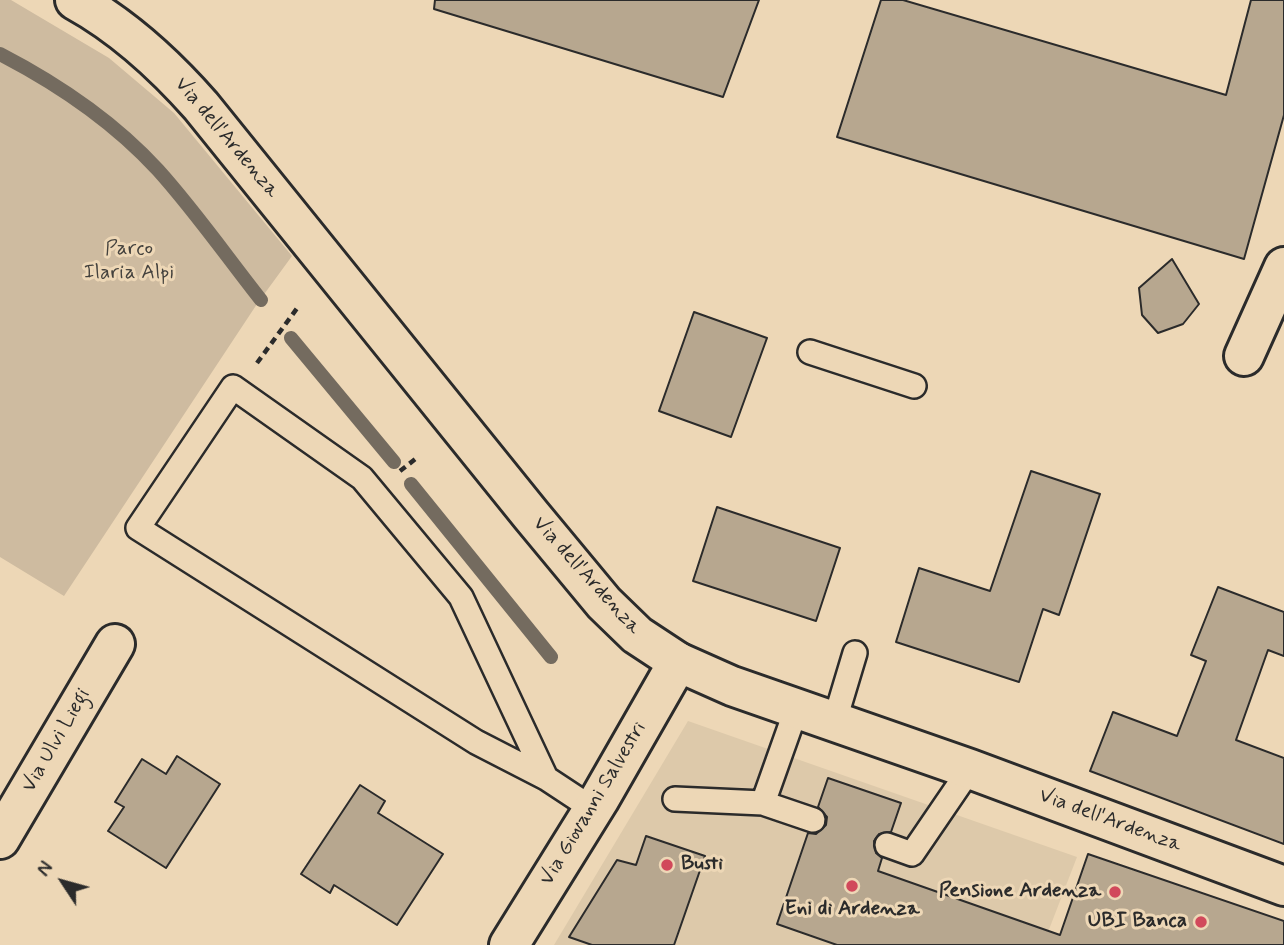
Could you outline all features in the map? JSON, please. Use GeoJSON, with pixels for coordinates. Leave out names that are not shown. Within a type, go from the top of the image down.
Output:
{"type":"FeatureCollection","features":[{"type":"Feature","properties":{"kind":"main road","name":"Via dell'Ardenza"},"geometry":{"type":"LineString","coordinates":[[75,0],[118,27],[166,67],[604,603],[637,635],[678,662],[796,709],[970,769],[1284,886]]}},
{"type":"Feature","properties":{"kind":"main road"},"geometry":{"type":"LineString","coordinates":[[1244,356],[1284,267]]}},
{"type":"Feature","properties":{"kind":"main road","name":"Via Ulvi Liegi"},"geometry":{"type":"LineString","coordinates":[[0,839],[115,644]]}},
{"type":"Feature","properties":{"kind":"main road","name":"Via Giovanni Salvestri"},"geometry":{"type":"LineString","coordinates":[[509,945],[593,809],[678,662]]}},
{"type":"Feature","properties":{"kind":"lane"},"geometry":{"type":"LineString","coordinates":[[810,352],[914,386]]}},
{"type":"Feature","properties":{"kind":"lane"},"geometry":{"type":"LineString","coordinates":[[546,778],[461,597],[362,478],[233,387],[138,528],[476,742],[546,778],[593,809]]}},
{"type":"Feature","properties":{"kind":"lane"},"geometry":{"type":"LineString","coordinates":[[834,723],[855,653]]}},
{"type":"Feature","properties":{"kind":"lane"},"geometry":{"type":"LineString","coordinates":[[763,803],[796,709]]}},
{"type":"Feature","properties":{"kind":"lane"},"geometry":{"type":"LineString","coordinates":[[887,845],[912,854],[970,769]]}},
{"type":"Feature","properties":{"kind":"lane"},"geometry":{"type":"LineString","coordinates":[[676,799],[763,803],[813,820]]}},
{"type":"Feature","properties":{"kind":"path"},"geometry":{"type":"LineString","coordinates":[[237,390],[298,307]]}},
{"type":"Feature","properties":{"kind":"shaded area"},"geometry":{"type":"Polygon","coordinates":[[[688,721],[1077,857],[1043,945],[554,945],[688,721]]]}},
{"type":"Feature","properties":{"kind":"green space","name":"Parco Ilaria Alpi"},"geometry":{"type":"Polygon","coordinates":[[[0,0],[11,0],[109,58],[174,113],[292,256],[257,304],[64,596],[0,557],[0,0]]]}},
{"type":"Feature","properties":{"kind":"building"},"geometry":{"type":"Polygon","coordinates":[[[435,0],[759,0],[723,97],[434,9],[435,0]]]}},
{"type":"Feature","properties":{"kind":"building"},"geometry":{"type":"Polygon","coordinates":[[[881,0],[903,0],[1226,95],[1251,0],[1284,0],[1284,115],[1244,259],[837,137],[881,0]]]}},
{"type":"Feature","properties":{"kind":"building"},"geometry":{"type":"Polygon","coordinates":[[[1172,259],[1199,304],[1183,324],[1158,333],[1142,315],[1139,288],[1172,259]]]}},
{"type":"Feature","properties":{"kind":"building"},"geometry":{"type":"Polygon","coordinates":[[[694,312],[767,338],[731,437],[659,411],[694,312]]]}},
{"type":"Feature","properties":{"kind":"building"},"geometry":{"type":"Polygon","coordinates":[[[1031,471],[1100,494],[1059,615],[1043,609],[1019,682],[896,642],[919,568],[990,591],[1031,471]]]}},
{"type":"Feature","properties":{"kind":"building"},"geometry":{"type":"Polygon","coordinates":[[[717,507],[840,548],[816,621],[693,581],[717,507]]]}},
{"type":"Feature","properties":{"kind":"building"},"geometry":{"type":"Polygon","coordinates":[[[1218,587],[1284,612],[1284,656],[1268,650],[1236,740],[1284,758],[1284,844],[1090,771],[1113,712],[1177,736],[1206,661],[1191,655],[1218,587]]]}},
{"type":"Feature","properties":{"kind":"building"},"geometry":{"type":"Polygon","coordinates":[[[177,756],[220,784],[166,868],[108,831],[124,807],[115,802],[142,759],[166,774],[177,756]]]}},
{"type":"Feature","properties":{"kind":"building"},"geometry":{"type":"Polygon","coordinates":[[[828,778],[901,803],[891,832],[879,834],[874,841],[876,853],[882,858],[878,871],[1060,935],[1088,854],[1284,921],[1284,945],[837,945],[777,924],[808,833],[816,834],[826,825],[827,817],[818,807],[828,778]]]}},
{"type":"Feature","properties":{"kind":"building"},"geometry":{"type":"Polygon","coordinates":[[[360,785],[385,801],[378,813],[443,854],[397,925],[334,885],[330,893],[301,874],[360,785]]]}},
{"type":"Feature","properties":{"kind":"building"},"geometry":{"type":"Polygon","coordinates":[[[646,836],[705,856],[674,945],[592,945],[569,937],[617,860],[636,865],[646,836]]]}},
{"type":"Feature","properties":{"kind":"waterway"},"geometry":{"type":"LineString","coordinates":[[0,54],[84,105],[141,152],[185,202],[261,300]]}},
{"type":"Feature","properties":{"kind":"waterway"},"geometry":{"type":"LineString","coordinates":[[291,338],[394,462]]}},
{"type":"Feature","properties":{"kind":"waterway"},"geometry":{"type":"LineString","coordinates":[[411,484],[551,657]]}},
{"type":"Feature","properties":{"kind":"place","name":"Busti"},"geometry":{"type":"Point","coordinates":[667,865]}},
{"type":"Feature","properties":{"kind":"place","name":"Eni di Ardenza"},"geometry":{"type":"Point","coordinates":[852,886]}},
{"type":"Feature","properties":{"kind":"place","name":"Pensione Ardenza"},"geometry":{"type":"Point","coordinates":[1115,892]}},
{"type":"Feature","properties":{"kind":"place","name":"UBI Banca"},"geometry":{"type":"Point","coordinates":[1201,922]}}]}
